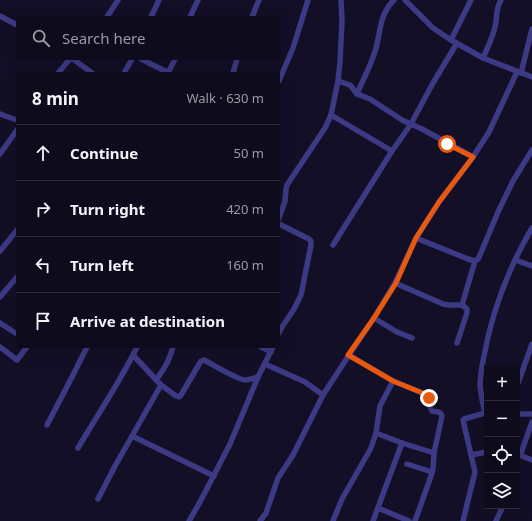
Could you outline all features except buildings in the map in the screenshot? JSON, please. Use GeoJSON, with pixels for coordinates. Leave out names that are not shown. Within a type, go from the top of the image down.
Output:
{"type":"FeatureCollection","features":[{"type":"Feature","properties":{"kind":"street"},"geometry":{"type":"LineString","coordinates":[[108,16],[118,0]]}},
{"type":"Feature","properties":{"kind":"street"},"geometry":{"type":"LineString","coordinates":[[151,16],[159,0]]}},
{"type":"Feature","properties":{"kind":"street"},"geometry":{"type":"LineString","coordinates":[[190,16],[198,0]]}},
{"type":"Feature","properties":{"kind":"street"},"geometry":{"type":"LineString","coordinates":[[252,16],[259,0]]}},
{"type":"Feature","properties":{"kind":"street"},"geometry":{"type":"LineString","coordinates":[[280,79],[293,48],[308,0]]}},
{"type":"Feature","properties":{"kind":"street"},"geometry":{"type":"LineString","coordinates":[[280,215],[285,201],[287,185],[325,128],[331,115],[338,80],[342,20],[340,0]]}},
{"type":"Feature","properties":{"kind":"street"},"geometry":{"type":"LineString","coordinates":[[357,94],[376,48],[380,25],[386,10],[394,0]]}},
{"type":"Feature","properties":{"kind":"street"},"geometry":{"type":"LineString","coordinates":[[405,0],[433,28],[451,40],[483,58],[532,77]]}},
{"type":"Feature","properties":{"kind":"street"},"geometry":{"type":"LineString","coordinates":[[412,7],[413,0]]}},
{"type":"Feature","properties":{"kind":"street"},"geometry":{"type":"LineString","coordinates":[[451,40],[471,0]]}},
{"type":"Feature","properties":{"kind":"street"},"geometry":{"type":"LineString","coordinates":[[483,58],[492,39],[496,22],[496,12],[501,0]]}},
{"type":"Feature","properties":{"kind":"street"},"geometry":{"type":"LineString","coordinates":[[0,16],[16,24]]}},
{"type":"Feature","properties":{"kind":"street"},"geometry":{"type":"LineString","coordinates":[[260,521],[266,513],[278,478],[293,456],[323,395],[396,283],[416,238],[439,202],[473,157],[489,132],[519,72],[532,28]]}},
{"type":"Feature","properties":{"kind":"street"},"geometry":{"type":"LineString","coordinates":[[333,245],[411,124],[457,43]]}},
{"type":"Feature","properties":{"kind":"street"},"geometry":{"type":"LineString","coordinates":[[59,72],[71,60]]}},
{"type":"Feature","properties":{"kind":"street"},"geometry":{"type":"LineString","coordinates":[[73,60],[91,72]]}},
{"type":"Feature","properties":{"kind":"street"},"geometry":{"type":"LineString","coordinates":[[125,72],[131,60]]}},
{"type":"Feature","properties":{"kind":"street"},"geometry":{"type":"LineString","coordinates":[[143,60],[167,72]]}},
{"type":"Feature","properties":{"kind":"street"},"geometry":{"type":"LineString","coordinates":[[169,72],[175,60]]}},
{"type":"Feature","properties":{"kind":"street"},"geometry":{"type":"LineString","coordinates":[[233,72],[237,60]]}},
{"type":"Feature","properties":{"kind":"street"},"geometry":{"type":"LineString","coordinates":[[338,80],[350,85],[357,94],[370,99],[402,120],[473,157]]}},
{"type":"Feature","properties":{"kind":"street"},"geometry":{"type":"LineString","coordinates":[[0,114],[16,120]]}},
{"type":"Feature","properties":{"kind":"street"},"geometry":{"type":"LineString","coordinates":[[331,115],[392,152]]}},
{"type":"Feature","properties":{"kind":"street"},"geometry":{"type":"LineString","coordinates":[[0,154],[16,131]]}},
{"type":"Feature","properties":{"kind":"street"},"geometry":{"type":"LineString","coordinates":[[462,305],[475,261],[480,255],[513,181],[532,150]]}},
{"type":"Feature","properties":{"kind":"street"},"geometry":{"type":"LineString","coordinates":[[280,224],[309,239],[311,241],[311,245],[301,295],[280,331]]}},
{"type":"Feature","properties":{"kind":"street"},"geometry":{"type":"LineString","coordinates":[[484,405],[480,387],[487,339],[498,300],[523,243],[532,228]]}},
{"type":"Feature","properties":{"kind":"street"},"geometry":{"type":"LineString","coordinates":[[0,251],[16,231]]}},
{"type":"Feature","properties":{"kind":"street"},"geometry":{"type":"LineString","coordinates":[[416,238],[475,261]]}},
{"type":"Feature","properties":{"kind":"street"},"geometry":{"type":"LineString","coordinates":[[515,260],[532,266]]}},
{"type":"Feature","properties":{"kind":"street"},"geometry":{"type":"LineString","coordinates":[[0,297],[16,278]]}},
{"type":"Feature","properties":{"kind":"street"},"geometry":{"type":"LineString","coordinates":[[396,283],[443,304],[462,305],[467,309],[468,313],[457,343]]}},
{"type":"Feature","properties":{"kind":"street"},"geometry":{"type":"LineString","coordinates":[[374,318],[397,332],[412,338]]}},
{"type":"Feature","properties":{"kind":"street"},"geometry":{"type":"LineString","coordinates":[[0,324],[16,333]]}},
{"type":"Feature","properties":{"kind":"street"},"geometry":{"type":"LineString","coordinates":[[520,378],[532,344]]}},
{"type":"Feature","properties":{"kind":"street"},"geometry":{"type":"LineString","coordinates":[[0,347],[17,360],[26,348]]}},
{"type":"Feature","properties":{"kind":"street"},"geometry":{"type":"LineString","coordinates":[[47,425],[86,348]]}},
{"type":"Feature","properties":{"kind":"street"},"geometry":{"type":"LineString","coordinates":[[78,448],[136,348]]}},
{"type":"Feature","properties":{"kind":"street"},"geometry":{"type":"LineString","coordinates":[[156,380],[167,365],[173,348]]}},
{"type":"Feature","properties":{"kind":"street"},"geometry":{"type":"LineString","coordinates":[[189,521],[230,444],[258,377],[272,350]]}},
{"type":"Feature","properties":{"kind":"street"},"geometry":{"type":"LineString","coordinates":[[133,355],[156,380],[176,396],[181,395],[201,360],[204,360],[242,380],[258,377]]}},
{"type":"Feature","properties":{"kind":"street"},"geometry":{"type":"LineString","coordinates":[[348,355],[393,381],[425,394],[429,398],[430,408],[432,411],[440,412],[442,414],[434,452],[432,472],[415,521]]}},
{"type":"Feature","properties":{"kind":"street"},"geometry":{"type":"LineString","coordinates":[[265,364],[304,382],[323,395]]}},
{"type":"Feature","properties":{"kind":"street"},"geometry":{"type":"LineString","coordinates":[[333,521],[342,499],[371,448],[376,433],[380,406],[393,381]]}},
{"type":"Feature","properties":{"kind":"street"},"geometry":{"type":"LineString","coordinates":[[98,499],[161,384]]}},
{"type":"Feature","properties":{"kind":"street"},"geometry":{"type":"LineString","coordinates":[[462,521],[475,472],[463,420],[484,414]]}},
{"type":"Feature","properties":{"kind":"street"},"geometry":{"type":"LineString","coordinates":[[520,414],[532,414]]}},
{"type":"Feature","properties":{"kind":"street"},"geometry":{"type":"LineString","coordinates":[[520,452],[532,422]]}},
{"type":"Feature","properties":{"kind":"street"},"geometry":{"type":"LineString","coordinates":[[376,433],[402,443],[434,452]]}},
{"type":"Feature","properties":{"kind":"street"},"geometry":{"type":"LineString","coordinates":[[132,436],[214,476]]}},
{"type":"Feature","properties":{"kind":"street"},"geometry":{"type":"LineString","coordinates":[[373,521],[402,443]]}},
{"type":"Feature","properties":{"kind":"street"},"geometry":{"type":"LineString","coordinates":[[472,455],[484,453]]}},
{"type":"Feature","properties":{"kind":"street"},"geometry":{"type":"LineString","coordinates":[[520,455],[532,460]]}},
{"type":"Feature","properties":{"kind":"street"},"geometry":{"type":"LineString","coordinates":[[407,464],[432,472]]}},
{"type":"Feature","properties":{"kind":"street"},"geometry":{"type":"LineString","coordinates":[[378,508],[408,521]]}},
{"type":"Feature","properties":{"kind":"street"},"geometry":{"type":"LineString","coordinates":[[496,521],[502,509]]}},
{"type":"Feature","properties":{"kind":"route"},"geometry":{"type":"LineString","coordinates":[[429,398],[425,394],[393,381],[348,355],[396,283],[416,238],[439,202],[473,157],[447,144]]}}]}
